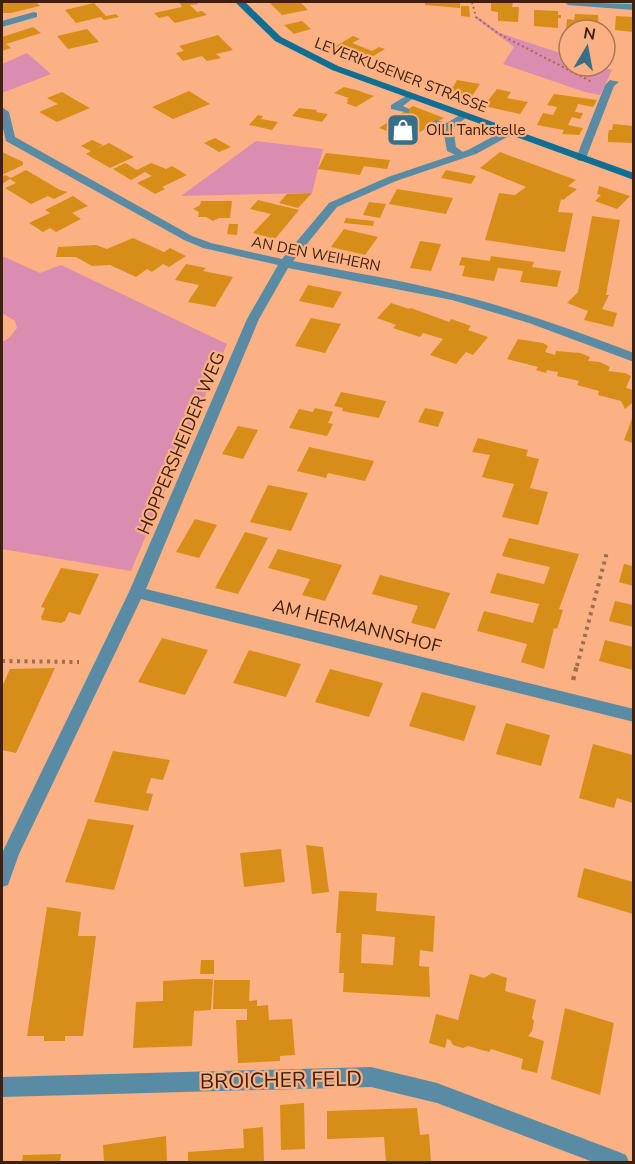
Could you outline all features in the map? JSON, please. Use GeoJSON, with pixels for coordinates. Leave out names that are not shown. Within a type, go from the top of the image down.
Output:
{"type":"FeatureCollection","features":[{"type":"Feature","properties":{"kind":"main road","name":"LEVERKUSENER STRASSE"},"geometry":{"type":"LineString","coordinates":[[240,2],[278,39],[335,68],[633,177]]}},
{"type":"Feature","properties":{"kind":"street"},"geometry":{"type":"LineString","coordinates":[[568,2],[633,7]]}},
{"type":"Feature","properties":{"kind":"street"},"geometry":{"type":"LineString","coordinates":[[2,24],[34,15]]}},
{"type":"Feature","properties":{"kind":"street"},"geometry":{"type":"LineString","coordinates":[[581,158],[612,84]]}},
{"type":"Feature","properties":{"kind":"street"},"geometry":{"type":"LineString","coordinates":[[405,111],[395,107],[411,96]]}},
{"type":"Feature","properties":{"kind":"street","name":"AN DEN WEIHERN"},"geometry":{"type":"LineString","coordinates":[[2,110],[6,141],[188,238],[225,251],[431,292],[490,307],[563,329],[633,358]]}},
{"type":"Feature","properties":{"kind":"street"},"geometry":{"type":"LineString","coordinates":[[448,127],[464,116]]}},
{"type":"Feature","properties":{"kind":"street"},"geometry":{"type":"LineString","coordinates":[[436,123],[448,127]]}},
{"type":"Feature","properties":{"kind":"street"},"geometry":{"type":"LineString","coordinates":[[448,127],[451,148],[462,155]]}},
{"type":"Feature","properties":{"kind":"street","name":"HOPPERSHEIDER WEG"},"geometry":{"type":"LineString","coordinates":[[2,879],[10,854],[137,592],[253,319],[285,263],[333,205],[383,182],[462,155],[508,132]]}},
{"type":"Feature","properties":{"kind":"street","name":"AM HERMANNSHOF"},"geometry":{"type":"LineString","coordinates":[[137,592],[633,716]]}},
{"type":"Feature","properties":{"kind":"street","name":"BROICHER FELD"},"geometry":{"type":"LineString","coordinates":[[2,1087],[370,1077],[437,1093],[619,1162]]}},
{"type":"Feature","properties":{"kind":"path"},"geometry":{"type":"LineString","coordinates":[[472,2],[476,17],[499,34],[591,81],[612,84]]}},
{"type":"Feature","properties":{"kind":"path"},"geometry":{"type":"LineString","coordinates":[[568,698],[607,552]]}},
{"type":"Feature","properties":{"kind":"path"},"geometry":{"type":"LineString","coordinates":[[2,661],[104,662]]}},
{"type":"Feature","properties":{"kind":"shaded area"},"geometry":{"type":"Polygon","coordinates":[[[474,17],[478,17],[500,33],[557,52],[557,78],[608,78],[600,95],[585,92],[503,64],[514,47],[474,17]]]}},
{"type":"Feature","properties":{"kind":"shaded area"},"geometry":{"type":"Polygon","coordinates":[[[27,53],[51,74],[2,93],[2,64],[27,53]]]}},
{"type":"Feature","properties":{"kind":"shaded area"},"geometry":{"type":"Polygon","coordinates":[[[256,141],[323,149],[312,193],[181,196],[256,141]]]}},
{"type":"Feature","properties":{"kind":"shaded area"},"geometry":{"type":"Polygon","coordinates":[[[2,256],[40,273],[61,265],[227,344],[131,571],[2,549],[2,342],[9,338],[17,328],[15,321],[2,313],[2,256]]]}},
{"type":"Feature","properties":{"kind":"building"},"geometry":{"type":"Polygon","coordinates":[[[2,2],[36,2],[40,6],[2,13],[2,2]]]}},
{"type":"Feature","properties":{"kind":"building"},"geometry":{"type":"Polygon","coordinates":[[[179,2],[196,2],[198,4],[190,5],[197,12],[202,11],[207,15],[175,23],[168,16],[159,18],[154,13],[182,7],[179,2]]]}},
{"type":"Feature","properties":{"kind":"building"},"geometry":{"type":"Polygon","coordinates":[[[269,2],[300,2],[308,10],[282,15],[269,2]]]}},
{"type":"Feature","properties":{"kind":"building"},"geometry":{"type":"Polygon","coordinates":[[[425,2],[460,2],[460,8],[425,5],[425,2]]]}},
{"type":"Feature","properties":{"kind":"building"},"geometry":{"type":"Polygon","coordinates":[[[491,2],[513,2],[512,7],[519,7],[518,22],[498,21],[498,12],[491,11],[491,2]]]}},
{"type":"Feature","properties":{"kind":"building"},"geometry":{"type":"Polygon","coordinates":[[[94,3],[106,16],[116,14],[119,17],[104,20],[101,17],[76,23],[65,10],[94,3]]]}},
{"type":"Feature","properties":{"kind":"building"},"geometry":{"type":"Polygon","coordinates":[[[461,6],[469,6],[470,17],[461,16],[461,6]]]}},
{"type":"Feature","properties":{"kind":"building"},"geometry":{"type":"Polygon","coordinates":[[[534,10],[558,11],[558,15],[561,15],[561,18],[557,18],[557,28],[534,26],[534,10]]]}},
{"type":"Feature","properties":{"kind":"building"},"geometry":{"type":"Polygon","coordinates":[[[575,14],[598,15],[598,18],[574,18],[575,14]]]}},
{"type":"Feature","properties":{"kind":"building"},"geometry":{"type":"Polygon","coordinates":[[[616,16],[633,17],[633,32],[617,30],[616,16]]]}},
{"type":"Feature","properties":{"kind":"building"},"geometry":{"type":"Polygon","coordinates":[[[302,21],[311,29],[294,34],[284,25],[302,21]]]}},
{"type":"Feature","properties":{"kind":"building"},"geometry":{"type":"Polygon","coordinates":[[[33,27],[41,33],[6,44],[11,48],[2,51],[2,37],[33,27]]]}},
{"type":"Feature","properties":{"kind":"building"},"geometry":{"type":"Polygon","coordinates":[[[87,29],[99,42],[68,49],[57,36],[87,29]]]}},
{"type":"Feature","properties":{"kind":"building"},"geometry":{"type":"Polygon","coordinates":[[[218,35],[233,50],[216,54],[221,58],[207,61],[202,56],[183,61],[176,53],[184,51],[179,46],[218,35]]]}},
{"type":"Feature","properties":{"kind":"building"},"geometry":{"type":"Polygon","coordinates":[[[353,36],[360,39],[352,43],[372,51],[379,47],[385,49],[362,63],[329,50],[353,36]]]}},
{"type":"Feature","properties":{"kind":"building"},"geometry":{"type":"Polygon","coordinates":[[[457,80],[480,84],[468,102],[447,98],[457,80]]]}},
{"type":"Feature","properties":{"kind":"building"},"geometry":{"type":"Polygon","coordinates":[[[344,87],[374,96],[356,107],[346,103],[349,98],[334,93],[344,87]]]}},
{"type":"Feature","properties":{"kind":"building"},"geometry":{"type":"Polygon","coordinates":[[[497,89],[511,92],[507,98],[528,102],[520,114],[484,106],[497,89]]]}},
{"type":"Feature","properties":{"kind":"building"},"geometry":{"type":"Polygon","coordinates":[[[189,91],[210,104],[173,119],[152,107],[189,91]]]}},
{"type":"Feature","properties":{"kind":"building"},"geometry":{"type":"Polygon","coordinates":[[[62,92],[90,108],[57,122],[39,112],[58,104],[47,98],[62,92]]]}},
{"type":"Feature","properties":{"kind":"building"},"geometry":{"type":"Polygon","coordinates":[[[554,94],[597,100],[593,107],[578,104],[575,112],[583,113],[580,119],[572,117],[568,125],[583,128],[579,135],[562,134],[564,130],[537,125],[543,113],[553,115],[557,107],[547,105],[554,94]]]}},
{"type":"Feature","properties":{"kind":"building"},"geometry":{"type":"Polygon","coordinates":[[[413,106],[444,118],[408,139],[379,128],[413,106]]]}},
{"type":"Feature","properties":{"kind":"building"},"geometry":{"type":"Polygon","coordinates":[[[299,108],[328,114],[322,122],[292,116],[299,108]]]}},
{"type":"Feature","properties":{"kind":"building"},"geometry":{"type":"Polygon","coordinates":[[[258,115],[263,116],[261,119],[278,122],[272,130],[249,125],[258,115]]]}},
{"type":"Feature","properties":{"kind":"building"},"geometry":{"type":"Polygon","coordinates":[[[613,124],[633,126],[633,143],[608,142],[609,130],[612,130],[613,124]]]}},
{"type":"Feature","properties":{"kind":"building"},"geometry":{"type":"Polygon","coordinates":[[[215,138],[231,147],[219,152],[204,143],[215,138]]]}},
{"type":"Feature","properties":{"kind":"building"},"geometry":{"type":"Polygon","coordinates":[[[92,140],[103,145],[96,149],[109,143],[134,157],[110,168],[86,154],[91,151],[81,146],[92,140]]]}},
{"type":"Feature","properties":{"kind":"building"},"geometry":{"type":"Polygon","coordinates":[[[2,152],[23,162],[23,165],[2,175],[2,152]]]}},
{"type":"Feature","properties":{"kind":"building"},"geometry":{"type":"Polygon","coordinates":[[[500,152],[576,180],[568,186],[577,189],[563,200],[561,199],[558,212],[573,213],[565,252],[485,240],[499,193],[515,195],[526,187],[480,168],[500,152]]]}},
{"type":"Feature","properties":{"kind":"building"},"geometry":{"type":"Polygon","coordinates":[[[326,153],[390,160],[387,169],[364,166],[360,175],[318,169],[326,153]]]}},
{"type":"Feature","properties":{"kind":"building"},"geometry":{"type":"Polygon","coordinates":[[[125,163],[137,170],[151,163],[166,169],[172,166],[187,175],[162,187],[165,189],[155,194],[137,183],[152,176],[145,172],[131,180],[113,169],[125,163]]]}},
{"type":"Feature","properties":{"kind":"building"},"geometry":{"type":"Polygon","coordinates":[[[26,170],[60,190],[68,192],[54,199],[48,196],[31,204],[5,188],[16,183],[10,179],[2,184],[2,177],[5,175],[11,178],[26,170]]]}},
{"type":"Feature","properties":{"kind":"building"},"geometry":{"type":"Polygon","coordinates":[[[446,170],[476,176],[471,184],[441,178],[446,170]]]}},
{"type":"Feature","properties":{"kind":"building"},"geometry":{"type":"Polygon","coordinates":[[[599,186],[630,196],[617,209],[595,201],[601,195],[597,194],[599,186]]]}},
{"type":"Feature","properties":{"kind":"building"},"geometry":{"type":"Polygon","coordinates":[[[397,189],[453,198],[446,214],[389,204],[397,189]]]}},
{"type":"Feature","properties":{"kind":"building"},"geometry":{"type":"Polygon","coordinates":[[[312,193],[298,208],[279,203],[287,194],[312,193]]]}},
{"type":"Feature","properties":{"kind":"building"},"geometry":{"type":"Polygon","coordinates":[[[73,196],[88,206],[72,213],[81,219],[56,232],[50,228],[43,232],[29,223],[50,213],[45,210],[73,196]]]}},
{"type":"Feature","properties":{"kind":"building"},"geometry":{"type":"Polygon","coordinates":[[[258,200],[299,210],[275,239],[253,233],[271,214],[250,209],[258,200]]]}},
{"type":"Feature","properties":{"kind":"building"},"geometry":{"type":"Polygon","coordinates":[[[201,201],[232,201],[230,218],[219,218],[213,221],[206,217],[198,217],[199,212],[193,209],[200,205],[201,201]]]}},
{"type":"Feature","properties":{"kind":"building"},"geometry":{"type":"Polygon","coordinates":[[[369,202],[386,204],[380,218],[363,215],[369,202]]]}},
{"type":"Feature","properties":{"kind":"building"},"geometry":{"type":"Polygon","coordinates":[[[592,216],[620,220],[606,295],[609,295],[602,309],[617,313],[613,327],[584,320],[588,311],[567,303],[578,292],[592,216]]]}},
{"type":"Feature","properties":{"kind":"building"},"geometry":{"type":"Polygon","coordinates":[[[346,218],[374,221],[373,226],[344,223],[346,218]]]}},
{"type":"Feature","properties":{"kind":"building"},"geometry":{"type":"Polygon","coordinates":[[[229,224],[238,224],[237,235],[227,234],[229,224]]]}},
{"type":"Feature","properties":{"kind":"building"},"geometry":{"type":"Polygon","coordinates":[[[344,229],[378,237],[365,255],[331,247],[344,229]]]}},
{"type":"Feature","properties":{"kind":"building"},"geometry":{"type":"Polygon","coordinates":[[[133,238],[164,252],[170,248],[186,256],[169,267],[163,264],[152,272],[147,269],[136,277],[110,265],[92,266],[76,257],[56,257],[58,247],[96,245],[107,249],[133,238]]]}},
{"type":"Feature","properties":{"kind":"building"},"geometry":{"type":"Polygon","coordinates":[[[420,241],[441,244],[431,271],[410,268],[420,241]]]}},
{"type":"Feature","properties":{"kind":"building"},"geometry":{"type":"Polygon","coordinates":[[[491,256],[534,262],[532,267],[561,271],[557,287],[520,282],[523,271],[498,268],[494,281],[462,276],[465,266],[459,265],[462,257],[490,261],[491,256]]]}},
{"type":"Feature","properties":{"kind":"building"},"geometry":{"type":"Polygon","coordinates":[[[186,264],[206,268],[203,271],[233,277],[215,307],[188,302],[199,285],[175,280],[186,264]]]}},
{"type":"Feature","properties":{"kind":"building"},"geometry":{"type":"Polygon","coordinates":[[[308,285],[342,292],[333,308],[299,301],[308,285]]]}},
{"type":"Feature","properties":{"kind":"building"},"geometry":{"type":"Polygon","coordinates":[[[391,303],[449,322],[451,319],[471,326],[468,330],[488,337],[473,355],[466,352],[456,364],[430,355],[443,339],[423,333],[420,337],[393,328],[396,325],[377,318],[391,303]]]}},
{"type":"Feature","properties":{"kind":"building"},"geometry":{"type":"Polygon","coordinates":[[[311,318],[341,324],[325,353],[295,346],[311,318]]]}},
{"type":"Feature","properties":{"kind":"building"},"geometry":{"type":"Polygon","coordinates":[[[518,339],[543,343],[548,346],[545,352],[555,355],[556,351],[580,353],[590,357],[588,361],[600,362],[610,367],[608,371],[631,376],[626,388],[633,390],[632,403],[625,409],[621,401],[598,395],[599,391],[577,385],[579,381],[557,376],[558,372],[547,370],[546,373],[536,370],[538,367],[507,359],[518,339]]]}},
{"type":"Feature","properties":{"kind":"building"},"geometry":{"type":"Polygon","coordinates":[[[341,392],[386,401],[379,418],[342,411],[343,408],[334,406],[341,392]]]}},
{"type":"Feature","properties":{"kind":"building"},"geometry":{"type":"Polygon","coordinates":[[[315,408],[333,412],[328,423],[333,424],[327,436],[289,428],[299,409],[313,412],[315,408]]]}},
{"type":"Feature","properties":{"kind":"building"},"geometry":{"type":"Polygon","coordinates":[[[425,408],[444,412],[438,427],[418,422],[425,408]]]}},
{"type":"Feature","properties":{"kind":"building"},"geometry":{"type":"Polygon","coordinates":[[[633,416],[633,443],[624,440],[633,416]]]}},
{"type":"Feature","properties":{"kind":"building"},"geometry":{"type":"Polygon","coordinates":[[[238,426],[258,430],[243,459],[222,454],[238,426]]]}},
{"type":"Feature","properties":{"kind":"building"},"geometry":{"type":"Polygon","coordinates":[[[478,438],[528,450],[526,456],[539,459],[530,488],[548,492],[538,525],[502,517],[514,484],[482,477],[490,455],[472,452],[478,438]]]}},
{"type":"Feature","properties":{"kind":"building"},"geometry":{"type":"Polygon","coordinates":[[[309,447],[374,461],[365,481],[328,473],[326,478],[297,471],[309,447]]]}},
{"type":"Feature","properties":{"kind":"building"},"geometry":{"type":"Polygon","coordinates":[[[268,485],[308,493],[291,531],[250,522],[268,485]]]}},
{"type":"Feature","properties":{"kind":"building"},"geometry":{"type":"Polygon","coordinates":[[[195,519],[217,525],[199,558],[176,552],[195,519]]]}},
{"type":"Feature","properties":{"kind":"building"},"geometry":{"type":"Polygon","coordinates":[[[245,532],[268,538],[238,594],[215,588],[245,532]]]}},
{"type":"Feature","properties":{"kind":"building"},"geometry":{"type":"Polygon","coordinates":[[[509,538],[579,554],[559,609],[563,610],[557,629],[554,628],[544,669],[521,662],[527,644],[477,631],[484,611],[533,623],[539,604],[490,593],[497,573],[544,584],[550,567],[502,556],[509,538]]]}},
{"type":"Feature","properties":{"kind":"building"},"geometry":{"type":"Polygon","coordinates":[[[278,549],[342,565],[325,601],[302,595],[310,579],[268,568],[278,549]]]}},
{"type":"Feature","properties":{"kind":"building"},"geometry":{"type":"Polygon","coordinates":[[[624,564],[633,566],[633,586],[619,582],[624,564]]]}},
{"type":"Feature","properties":{"kind":"building"},"geometry":{"type":"Polygon","coordinates":[[[61,568],[99,574],[80,615],[69,612],[65,621],[61,623],[42,620],[45,608],[41,607],[61,568]]]}},
{"type":"Feature","properties":{"kind":"building"},"geometry":{"type":"Polygon","coordinates":[[[380,575],[450,593],[435,629],[411,623],[418,606],[372,594],[380,575]]]}},
{"type":"Feature","properties":{"kind":"building"},"geometry":{"type":"Polygon","coordinates":[[[615,601],[633,605],[633,627],[609,621],[615,601]]]}},
{"type":"Feature","properties":{"kind":"building"},"geometry":{"type":"Polygon","coordinates":[[[162,638],[208,650],[185,695],[138,682],[162,638]]]}},
{"type":"Feature","properties":{"kind":"building"},"geometry":{"type":"Polygon","coordinates":[[[605,640],[633,647],[633,670],[599,661],[605,640]]]}},
{"type":"Feature","properties":{"kind":"building"},"geometry":{"type":"Polygon","coordinates":[[[249,650],[301,664],[286,697],[233,683],[249,650]]]}},
{"type":"Feature","properties":{"kind":"building"},"geometry":{"type":"Polygon","coordinates":[[[55,668],[16,753],[2,750],[2,687],[10,669],[55,668]]]}},
{"type":"Feature","properties":{"kind":"building"},"geometry":{"type":"Polygon","coordinates":[[[330,669],[383,683],[369,717],[315,702],[330,669]]]}},
{"type":"Feature","properties":{"kind":"building"},"geometry":{"type":"Polygon","coordinates":[[[422,692],[476,706],[464,741],[409,726],[422,692]]]}},
{"type":"Feature","properties":{"kind":"building"},"geometry":{"type":"Polygon","coordinates":[[[506,723],[550,735],[541,766],[496,754],[506,723]]]}},
{"type":"Feature","properties":{"kind":"building"},"geometry":{"type":"Polygon","coordinates":[[[593,744],[633,755],[633,803],[617,798],[614,808],[579,798],[593,744]]]}},
{"type":"Feature","properties":{"kind":"building"},"geometry":{"type":"Polygon","coordinates":[[[113,751],[170,760],[163,780],[151,778],[146,793],[153,794],[148,811],[94,802],[113,751]]]}},
{"type":"Feature","properties":{"kind":"building"},"geometry":{"type":"Polygon","coordinates":[[[88,819],[134,825],[114,890],[65,882],[88,819]]]}},
{"type":"Feature","properties":{"kind":"building"},"geometry":{"type":"Polygon","coordinates":[[[306,845],[323,847],[329,892],[312,894],[306,845]]]}},
{"type":"Feature","properties":{"kind":"building"},"geometry":{"type":"Polygon","coordinates":[[[281,849],[285,882],[244,887],[240,853],[281,849]]]}},
{"type":"Feature","properties":{"kind":"building"},"geometry":{"type":"Polygon","coordinates":[[[584,868],[633,882],[633,914],[577,897],[584,868]]]}},
{"type":"Feature","properties":{"kind":"building"},"geometry":{"type":"Polygon","coordinates":[[[339,891],[377,893],[376,911],[435,916],[433,952],[420,950],[419,966],[429,967],[430,997],[343,992],[344,973],[339,973],[341,933],[336,933],[339,891]],[[362,934],[361,963],[393,965],[395,937],[362,934]]]}},
{"type":"Feature","properties":{"kind":"building"},"geometry":{"type":"Polygon","coordinates":[[[47,907],[81,912],[78,936],[96,936],[83,1036],[65,1036],[65,1041],[44,1041],[44,1036],[27,1036],[47,907]]]}},
{"type":"Feature","properties":{"kind":"building"},"geometry":{"type":"Polygon","coordinates":[[[201,960],[214,960],[214,974],[200,974],[201,960]]]}},
{"type":"Feature","properties":{"kind":"building"},"geometry":{"type":"Polygon","coordinates":[[[492,973],[507,978],[505,991],[536,1000],[532,1031],[528,1036],[544,1041],[537,1073],[521,1069],[523,1059],[491,1049],[489,1052],[468,1046],[463,1048],[453,1045],[447,1039],[445,1048],[429,1043],[436,1014],[458,1020],[470,974],[484,978],[492,973]]]}},
{"type":"Feature","properties":{"kind":"building"},"geometry":{"type":"Polygon","coordinates":[[[213,979],[211,1010],[194,1011],[192,1046],[133,1048],[136,1002],[163,1001],[163,981],[213,979]]]}},
{"type":"Feature","properties":{"kind":"building"},"geometry":{"type":"Polygon","coordinates":[[[214,980],[250,980],[249,1001],[257,1000],[257,1006],[268,1005],[269,1020],[292,1019],[295,1055],[280,1056],[280,1061],[238,1063],[236,1020],[247,1020],[247,1009],[213,1009],[214,980]]]}},
{"type":"Feature","properties":{"kind":"building"},"geometry":{"type":"Polygon","coordinates":[[[565,1008],[614,1023],[600,1095],[551,1079],[565,1008]]]}},
{"type":"Feature","properties":{"kind":"building"},"geometry":{"type":"Polygon","coordinates":[[[304,1103],[305,1149],[281,1150],[280,1105],[304,1103]]]}},
{"type":"Feature","properties":{"kind":"building"},"geometry":{"type":"Polygon","coordinates":[[[417,1108],[420,1135],[429,1134],[431,1162],[386,1162],[384,1137],[327,1139],[327,1111],[417,1108]]]}},
{"type":"Feature","properties":{"kind":"building"},"geometry":{"type":"Polygon","coordinates":[[[263,1127],[264,1162],[188,1162],[188,1152],[244,1148],[243,1129],[263,1127]]]}},
{"type":"Feature","properties":{"kind":"building"},"geometry":{"type":"Polygon","coordinates":[[[166,1136],[167,1162],[104,1162],[103,1145],[166,1136]]]}},
{"type":"Feature","properties":{"kind":"building"},"geometry":{"type":"Polygon","coordinates":[[[61,1154],[60,1162],[22,1162],[23,1155],[61,1154]]]}},
{"type":"Feature","properties":{"kind":"place","name":"OIL! Tankstelle"},"geometry":{"type":"Point","coordinates":[403,130]}}]}
